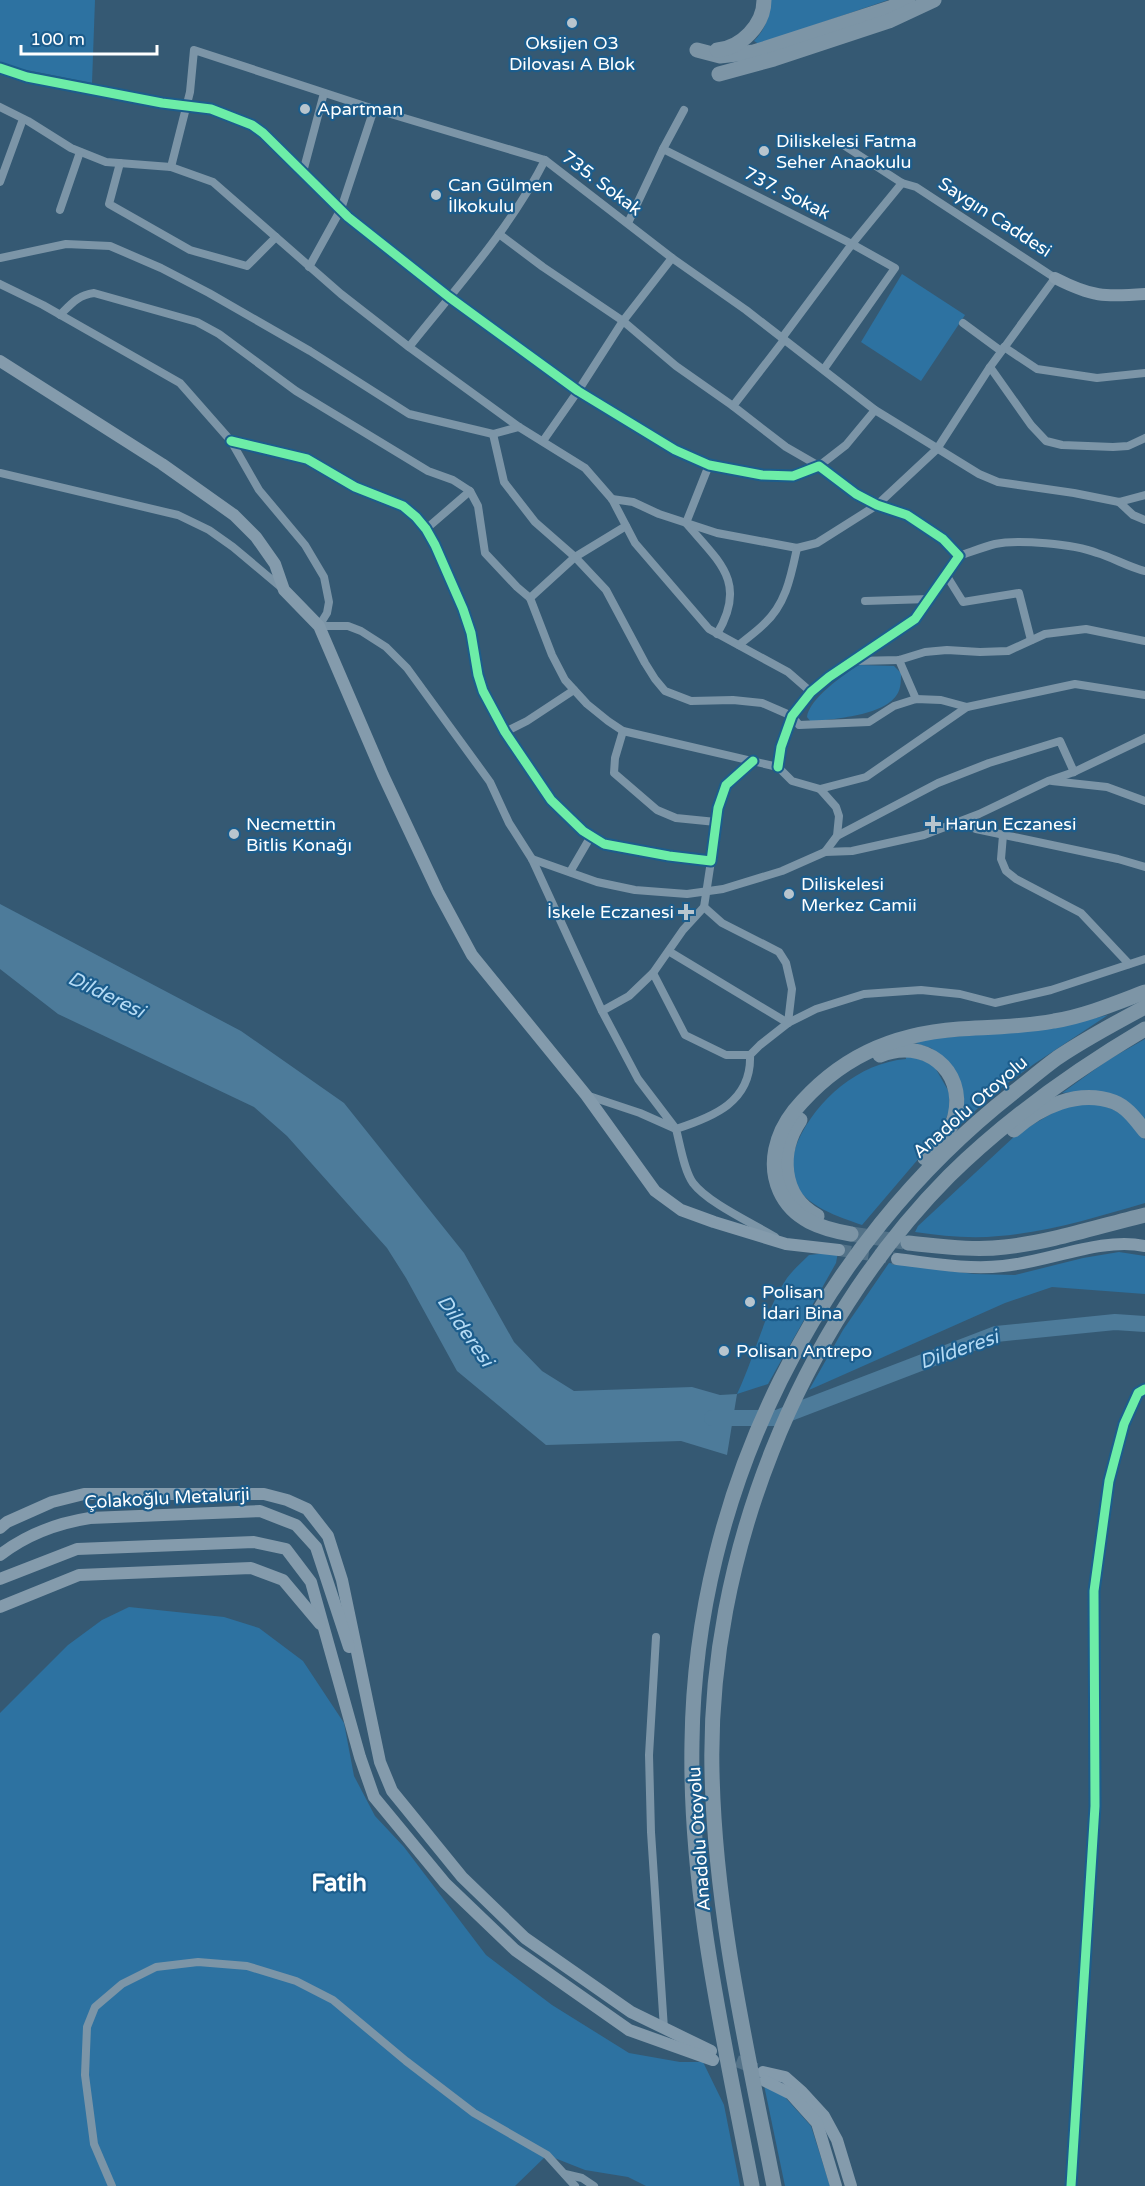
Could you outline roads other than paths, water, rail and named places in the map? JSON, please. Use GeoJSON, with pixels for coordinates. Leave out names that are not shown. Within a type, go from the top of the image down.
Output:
{"type":"FeatureCollection","features":[{"type":"Feature","properties":{"kind":"highway"},"geometry":{"type":"LineString","coordinates":[[764,0],[758,21],[740,44],[728,49],[697,51],[720,56],[754,52],[882,11],[908,0]]}},
{"type":"Feature","properties":{"kind":"highway"},"geometry":{"type":"LineString","coordinates":[[718,74],[774,59],[889,21],[931,1]]}},
{"type":"Feature","properties":{"kind":"highway"},"geometry":{"type":"LineString","coordinates":[[886,1215],[917,1166],[943,1137],[954,1119],[957,1102],[954,1083],[941,1064],[928,1054],[906,1049],[883,1054],[855,1068],[831,1085],[810,1106],[792,1131],[785,1152],[785,1170],[789,1185],[810,1213],[853,1231],[819,1226],[805,1220],[783,1197],[776,1181],[773,1162],[778,1138],[811,1091],[830,1075],[880,1045],[917,1034],[958,1029],[1012,1027],[1055,1021],[1092,1012],[1145,992]]}},
{"type":"Feature","properties":{"kind":"highway","name":"Anadolu Otoyolu"},"geometry":{"type":"LineString","coordinates":[[752,2186],[704,1926],[693,1809],[692,1740],[696,1671],[707,1593],[733,1495],[760,1423],[791,1359],[840,1277],[886,1215],[944,1152],[998,1104],[1056,1059],[1145,1007]]}},
{"type":"Feature","properties":{"kind":"highway","name":"Anadolu Otoyolu"},"geometry":{"type":"LineString","coordinates":[[774,2186],[730,1958],[719,1887],[712,1769],[713,1713],[719,1657],[734,1569],[758,1490],[782,1427],[818,1352],[853,1294],[910,1234],[949,1177],[1022,1110],[1073,1073],[1145,1029]]}},
{"type":"Feature","properties":{"kind":"highway"},"geometry":{"type":"LineString","coordinates":[[910,1234],[1022,1123],[1044,1109],[1078,1098],[1099,1099],[1115,1103],[1131,1114],[1145,1131]]}},
{"type":"Feature","properties":{"kind":"highway"},"geometry":{"type":"LineString","coordinates":[[910,1234],[973,1242],[1005,1240],[1033,1236],[1145,1208]]}},
{"type":"Feature","properties":{"kind":"highway"},"geometry":{"type":"LineString","coordinates":[[910,1234],[971,1249],[1005,1247],[1032,1243],[1145,1215]]}},
{"type":"Feature","properties":{"kind":"main road","name":"Saygın Caddesi"},"geometry":{"type":"LineString","coordinates":[[1055,278],[1094,295],[1145,294]]}},
{"type":"Feature","properties":{"kind":"main road"},"geometry":{"type":"LineString","coordinates":[[0,361],[162,464],[234,515],[256,537],[275,564],[284,590],[319,626],[383,775],[438,892],[472,955],[586,1095],[655,1191],[681,1210],[714,1222],[786,1244],[839,1250]]}},
{"type":"Feature","properties":{"kind":"main road"},"geometry":{"type":"LineString","coordinates":[[897,1259],[963,1266],[1002,1267],[1107,1245],[1145,1246]]}},
{"type":"Feature","properties":{"kind":"main road"},"geometry":{"type":"LineString","coordinates":[[0,1528],[7,1522],[52,1502],[84,1494],[264,1494],[308,1509],[328,1536],[342,1580],[380,1762],[392,1791],[462,1877],[525,1938],[631,2012],[712,2055],[629,2030],[515,1950],[445,1883],[374,1797],[311,1582],[286,1550],[254,1542],[76,1549],[0,1579]]}},
{"type":"Feature","properties":{"kind":"main road","name":"Çolakoğlu Metalurji"},"geometry":{"type":"LineString","coordinates":[[0,1555],[17,1542],[68,1522],[90,1518],[260,1511],[296,1526],[315,1547],[367,1699]]}},
{"type":"Feature","properties":{"kind":"main road"},"geometry":{"type":"LineString","coordinates":[[0,1607],[79,1575],[251,1568],[283,1580],[323,1627]]}},
{"type":"Feature","properties":{"kind":"main road"},"geometry":{"type":"LineString","coordinates":[[836,2186],[817,2123],[791,2094],[764,2076],[785,2077],[824,2116],[837,2140],[851,2186]]}},
{"type":"Feature","properties":{"kind":"street","name":"735. Sokak"},"geometry":{"type":"LineString","coordinates":[[187,106],[194,50],[374,109],[545,160],[672,258],[824,369],[875,410],[937,449],[998,482],[1119,502]]}},
{"type":"Feature","properties":{"kind":"street"},"geometry":{"type":"LineString","coordinates":[[0,68],[27,77],[212,110],[252,125],[303,171],[348,217],[449,297],[578,391],[675,450],[709,465],[762,475],[793,476],[819,466],[846,445],[875,410]]}},
{"type":"Feature","properties":{"kind":"street"},"geometry":{"type":"LineString","coordinates":[[303,171],[324,93]]}},
{"type":"Feature","properties":{"kind":"street"},"geometry":{"type":"LineString","coordinates":[[171,167],[187,106]]}},
{"type":"Feature","properties":{"kind":"street"},"geometry":{"type":"LineString","coordinates":[[0,107],[23,118],[71,148],[105,162],[171,167],[213,182],[309,267],[409,347],[519,427],[585,468],[612,499],[642,552],[690,609],[717,634],[788,672],[811,692]]}},
{"type":"Feature","properties":{"kind":"street"},"geometry":{"type":"LineString","coordinates":[[309,267],[341,209],[374,109]]}},
{"type":"Feature","properties":{"kind":"street"},"geometry":{"type":"LineString","coordinates":[[628,223],[684,110]]}},
{"type":"Feature","properties":{"kind":"street"},"geometry":{"type":"LineString","coordinates":[[0,182],[23,118]]}},
{"type":"Feature","properties":{"kind":"street","name":"Saygın Caddesi"},"geometry":{"type":"LineString","coordinates":[[834,139],[902,183],[916,188],[1055,278]]}},
{"type":"Feature","properties":{"kind":"street","name":"737. Sokak"},"geometry":{"type":"LineString","coordinates":[[663,149],[895,268],[824,369]]}},
{"type":"Feature","properties":{"kind":"street"},"geometry":{"type":"LineString","coordinates":[[60,210],[80,152]]}},
{"type":"Feature","properties":{"kind":"street"},"geometry":{"type":"LineString","coordinates":[[409,347],[499,234],[533,184],[545,160]]}},
{"type":"Feature","properties":{"kind":"street"},"geometry":{"type":"LineString","coordinates":[[120,163],[109,204],[190,250],[247,266],[276,237]]}},
{"type":"Feature","properties":{"kind":"street"},"geometry":{"type":"LineString","coordinates":[[733,406],[852,244],[902,183]]}},
{"type":"Feature","properties":{"kind":"street"},"geometry":{"type":"LineString","coordinates":[[499,234],[623,321],[676,366],[786,447],[819,466],[856,494],[907,515],[943,539],[959,556]]}},
{"type":"Feature","properties":{"kind":"street"},"geometry":{"type":"LineString","coordinates":[[0,258],[66,244],[110,246],[161,268],[219,298],[310,351],[409,414],[493,434],[519,427]]}},
{"type":"Feature","properties":{"kind":"street"},"geometry":{"type":"LineString","coordinates":[[543,441],[623,321],[672,258]]}},
{"type":"Feature","properties":{"kind":"street"},"geometry":{"type":"LineString","coordinates":[[612,499],[633,502],[717,533],[797,548],[817,543],[878,505],[937,449],[990,367],[1055,278]]}},
{"type":"Feature","properties":{"kind":"street"},"geometry":{"type":"LineString","coordinates":[[0,284],[180,383],[231,441],[259,490],[305,545],[324,578],[329,602],[327,613],[319,626]]}},
{"type":"Feature","properties":{"kind":"street"},"geometry":{"type":"LineString","coordinates":[[60,315],[83,294],[94,293],[197,322],[219,334],[296,391],[428,471],[453,480],[470,491],[478,506],[485,553],[530,598],[552,655],[566,680],[587,704],[623,731],[778,767],[792,781],[820,789],[866,777],[967,707],[1075,684],[1145,695]]}},
{"type":"Feature","properties":{"kind":"street"},"geometry":{"type":"LineString","coordinates":[[963,323],[1037,369],[1097,378],[1145,373]]}},
{"type":"Feature","properties":{"kind":"street"},"geometry":{"type":"LineString","coordinates":[[990,367],[1031,425],[1046,441],[1062,446],[1113,447],[1128,446],[1145,438]]}},
{"type":"Feature","properties":{"kind":"street"},"geometry":{"type":"LineString","coordinates":[[493,434],[504,482],[535,522],[575,557],[606,590],[645,663],[665,691],[691,701],[733,700],[762,703],[792,716],[799,726],[869,722],[894,706],[916,699],[940,700],[967,707]]}},
{"type":"Feature","properties":{"kind":"street"},"geometry":{"type":"LineString","coordinates":[[231,441],[307,459],[355,487],[403,506],[416,517],[426,529],[463,609],[471,633],[483,691],[506,732],[551,800],[583,831],[604,844],[711,861]]}},
{"type":"Feature","properties":{"kind":"street"},"geometry":{"type":"LineString","coordinates":[[686,523],[709,465]]}},
{"type":"Feature","properties":{"kind":"street"},"geometry":{"type":"LineString","coordinates":[[0,473],[178,515],[217,536],[284,590]]}},
{"type":"Feature","properties":{"kind":"street"},"geometry":{"type":"LineString","coordinates":[[426,529],[470,491]]}},
{"type":"Feature","properties":{"kind":"street"},"geometry":{"type":"LineString","coordinates":[[1119,502],[1145,495]]}},
{"type":"Feature","properties":{"kind":"street"},"geometry":{"type":"LineString","coordinates":[[1119,502],[1133,515],[1145,520]]}},
{"type":"Feature","properties":{"kind":"street"},"geometry":{"type":"LineString","coordinates":[[686,523],[720,564],[731,587],[731,602],[726,618],[717,634]]}},
{"type":"Feature","properties":{"kind":"street"},"geometry":{"type":"LineString","coordinates":[[530,598],[575,557],[626,526]]}},
{"type":"Feature","properties":{"kind":"street"},"geometry":{"type":"LineString","coordinates":[[778,767],[781,747],[792,716],[811,692],[915,619],[959,556],[996,544],[1024,543],[1063,546],[1096,552],[1127,567],[1145,571]]}},
{"type":"Feature","properties":{"kind":"street"},"geometry":{"type":"LineString","coordinates":[[738,645],[765,623],[780,605],[788,588],[797,548]]}},
{"type":"Feature","properties":{"kind":"street"},"geometry":{"type":"LineString","coordinates":[[945,573],[963,602],[1018,593],[1031,640]]}},
{"type":"Feature","properties":{"kind":"street"},"geometry":{"type":"LineString","coordinates":[[865,601],[928,599]]}},
{"type":"Feature","properties":{"kind":"street"},"geometry":{"type":"LineString","coordinates":[[319,626],[348,626],[361,630],[386,647],[407,668],[490,783],[509,823],[532,859],[602,1011],[639,1079],[676,1130],[682,1156],[693,1183],[714,1201],[786,1244]]}},
{"type":"Feature","properties":{"kind":"street"},"geometry":{"type":"LineString","coordinates":[[855,661],[899,660],[925,652],[1008,651],[1045,634],[1086,629],[1145,641]]}},
{"type":"Feature","properties":{"kind":"street"},"geometry":{"type":"LineString","coordinates":[[899,660],[916,699]]}},
{"type":"Feature","properties":{"kind":"street"},"geometry":{"type":"LineString","coordinates":[[506,732],[574,690]]}},
{"type":"Feature","properties":{"kind":"street"},"geometry":{"type":"LineString","coordinates":[[623,731],[615,758],[614,773],[657,810],[676,818],[716,822]]}},
{"type":"Feature","properties":{"kind":"street"},"geometry":{"type":"LineString","coordinates":[[532,859],[597,882],[635,890],[687,894],[723,889],[782,871],[825,852],[852,851],[924,835],[980,814],[1145,738]]}},
{"type":"Feature","properties":{"kind":"street"},"geometry":{"type":"LineString","coordinates":[[825,852],[837,836],[938,783],[989,763],[1060,741],[1074,772]]}},
{"type":"Feature","properties":{"kind":"street"},"geometry":{"type":"LineString","coordinates":[[602,1011],[629,996],[653,973],[670,952],[683,930],[704,907],[718,808],[726,785],[753,761]]}},
{"type":"Feature","properties":{"kind":"street"},"geometry":{"type":"LineString","coordinates":[[1048,781],[1107,787],[1145,801]]}},
{"type":"Feature","properties":{"kind":"street"},"geometry":{"type":"LineString","coordinates":[[820,789],[836,807],[839,816],[837,836]]}},
{"type":"Feature","properties":{"kind":"street"},"geometry":{"type":"LineString","coordinates":[[958,822],[976,829],[1118,859],[1145,867]]}},
{"type":"Feature","properties":{"kind":"street"},"geometry":{"type":"LineString","coordinates":[[1003,835],[1001,859],[1005,871],[1081,913],[1129,964]]}},
{"type":"Feature","properties":{"kind":"street"},"geometry":{"type":"LineString","coordinates":[[570,872],[591,836]]}},
{"type":"Feature","properties":{"kind":"street"},"geometry":{"type":"LineString","coordinates":[[704,907],[722,923],[779,952],[786,963],[792,989],[788,1023]]}},
{"type":"Feature","properties":{"kind":"street"},"geometry":{"type":"LineString","coordinates":[[670,952],[788,1023]]}},
{"type":"Feature","properties":{"kind":"street"},"geometry":{"type":"LineString","coordinates":[[586,1095],[640,1113],[676,1130],[718,1112],[734,1100],[746,1084],[750,1055],[759,1045],[788,1023],[816,1009],[864,994],[921,990],[960,994],[995,1003],[1051,990],[1145,958]]}},
{"type":"Feature","properties":{"kind":"street"},"geometry":{"type":"LineString","coordinates":[[653,973],[686,1035],[726,1055],[750,1055]]}},
{"type":"Feature","properties":{"kind":"street"},"geometry":{"type":"LineString","coordinates":[[1071,2186],[1095,1806],[1094,1591],[1109,1481],[1124,1424],[1138,1393],[1145,1389]]}},
{"type":"Feature","properties":{"kind":"street"},"geometry":{"type":"LineString","coordinates":[[656,1637],[649,1755],[651,1832],[664,2029]]}},
{"type":"Feature","properties":{"kind":"street"},"geometry":{"type":"LineString","coordinates":[[112,2186],[94,2144],[86,2075],[87,2027],[95,2007],[122,1984],[156,1967],[198,1962],[247,1966],[296,1981],[333,2000],[406,2061],[474,2113],[547,2155],[575,2186]]}},
{"type":"Feature","properties":{"kind":"street"},"geometry":{"type":"LineString","coordinates":[[565,2174],[582,2178],[594,2186]]}},
{"type":"Feature","properties":{"kind":"water"},"geometry":{"type":"Polygon","coordinates":[[[0,904],[241,1031],[344,1103],[464,1253],[514,1342],[542,1371],[574,1391],[692,1387],[720,1395],[737,1394],[727,1455],[681,1441],[546,1445],[457,1371],[387,1248],[287,1136],[254,1107],[58,1014],[0,969],[0,904]]]}},
{"type":"Feature","properties":{"kind":"waterway","name":"Dilderesi"},"geometry":{"type":"LineString","coordinates":[[712,1418],[777,1418],[996,1334],[1115,1322],[1145,1324]]}},
{"type":"Feature","properties":{"kind":"tunnel"},"geometry":{"type":"LineString","coordinates":[[851,1234],[904,1242]]}},
{"type":"Feature","properties":{"kind":"tunnel"},"geometry":{"type":"LineString","coordinates":[[839,1250],[897,1259]]}},
{"type":"Feature","properties":{"kind":"tunnel"},"geometry":{"type":"LineString","coordinates":[[720,2054],[756,2069]]}},
{"type":"Feature","properties":{"kind":"place","name":"Oksijen O3 Dilovası A Blok"},"geometry":{"type":"Point","coordinates":[572,23]}},
{"type":"Feature","properties":{"kind":"place","name":"Apartman"},"geometry":{"type":"Point","coordinates":[305,109]}},
{"type":"Feature","properties":{"kind":"place","name":"Diliskelesi Fatma Seher Anaokulu"},"geometry":{"type":"Point","coordinates":[764,151]}},
{"type":"Feature","properties":{"kind":"place","name":"Can Gülmen İlkokulu"},"geometry":{"type":"Point","coordinates":[436,195]}},
{"type":"Feature","properties":{"kind":"place","name":"Harun Eczanesi"},"geometry":{"type":"Point","coordinates":[933,824]}},
{"type":"Feature","properties":{"kind":"place","name":"Necmettin Bitlis Konağı"},"geometry":{"type":"Point","coordinates":[234,834]}},
{"type":"Feature","properties":{"kind":"place","name":"Diliskelesi Merkez Camii"},"geometry":{"type":"Point","coordinates":[789,894]}},
{"type":"Feature","properties":{"kind":"place","name":"İskele Eczanesi"},"geometry":{"type":"Point","coordinates":[686,912]}},
{"type":"Feature","properties":{"kind":"place","name":"Polisan İdari Bina"},"geometry":{"type":"Point","coordinates":[750,1302]}},
{"type":"Feature","properties":{"kind":"place","name":"Polisan Antrepo"},"geometry":{"type":"Point","coordinates":[724,1351]}},
{"type":"Feature","properties":{"kind":"district","name":"Fatih"},"geometry":{"type":"Point","coordinates":[339,1883]}}]}
